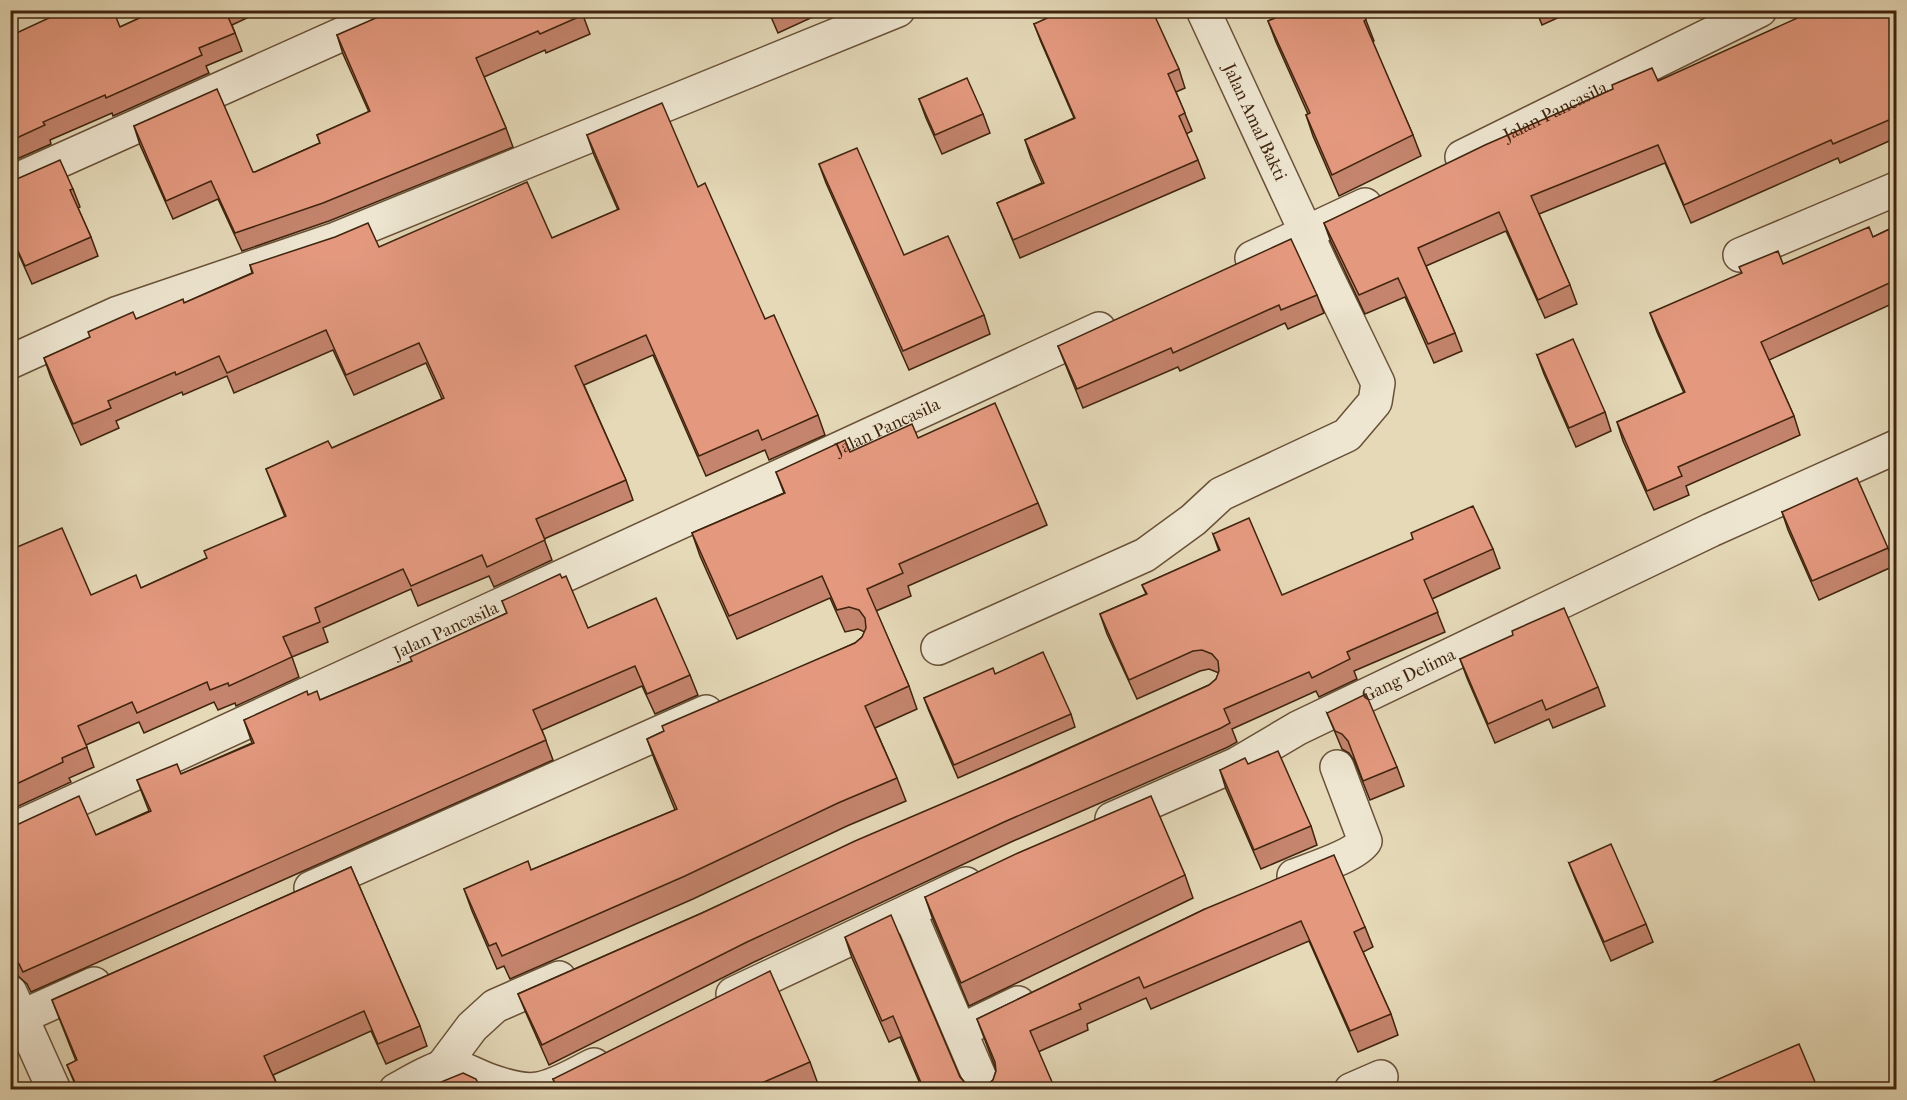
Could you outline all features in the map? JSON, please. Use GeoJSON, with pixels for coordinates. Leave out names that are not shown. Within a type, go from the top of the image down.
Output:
{"type":"FeatureCollection","features":[{"type":"Feature","properties":{"kind":"street"},"geometry":{"type":"LineString","coordinates":[[10,183],[396,10]]}},
{"type":"Feature","properties":{"kind":"street"},"geometry":{"type":"LineString","coordinates":[[10,362],[118,313],[336,239],[898,10]]}},
{"type":"Feature","properties":{"kind":"street","name":"Jalan Amal Bakti"},"geometry":{"type":"LineString","coordinates":[[938,648],[1145,555],[1193,520],[1221,494],[1347,435],[1375,402],[1378,383],[1203,10]]}},
{"type":"Feature","properties":{"kind":"street","name":"Jalan Pancasila"},"geometry":{"type":"LineString","coordinates":[[1433,171],[1760,10]]}},
{"type":"Feature","properties":{"kind":"street"},"geometry":{"type":"LineString","coordinates":[[1740,255],[1896,189]]}},
{"type":"Feature","properties":{"kind":"street"},"geometry":{"type":"LineString","coordinates":[[1230,268],[1391,192]]}},
{"type":"Feature","properties":{"kind":"street","name":"Jalan Pancasila"},"geometry":{"type":"LineString","coordinates":[[10,831],[1122,319]]}},
{"type":"Feature","properties":{"kind":"street","name":"Gang Delima"},"geometry":{"type":"LineString","coordinates":[[1085,830],[1237,764],[1298,728],[1711,530],[1896,447]]}},
{"type":"Feature","properties":{"kind":"street"},"geometry":{"type":"LineString","coordinates":[[283,900],[729,702]]}},
{"type":"Feature","properties":{"kind":"street"},"geometry":{"type":"LineString","coordinates":[[1268,887],[1352,852],[1362,846],[1365,841],[1337,767]]}},
{"type":"Feature","properties":{"kind":"street"},"geometry":{"type":"LineString","coordinates":[[710,1006],[989,873]]}},
{"type":"Feature","properties":{"kind":"street"},"geometry":{"type":"LineString","coordinates":[[909,912],[985,1089]]}},
{"type":"Feature","properties":{"kind":"street"},"geometry":{"type":"LineString","coordinates":[[442,1067],[471,1027],[495,1006],[583,967]]}},
{"type":"Feature","properties":{"kind":"street"},"geometry":{"type":"LineString","coordinates":[[54,1089],[16,1005],[119,973]]}},
{"type":"Feature","properties":{"kind":"street"},"geometry":{"type":"LineString","coordinates":[[960,1031],[1046,990]]}},
{"type":"Feature","properties":{"kind":"street"},"geometry":{"type":"LineString","coordinates":[[396,1089],[442,1067],[453,1067],[512,1087],[537,1089],[565,1079],[617,1053]]}},
{"type":"Feature","properties":{"kind":"street"},"geometry":{"type":"LineString","coordinates":[[1351,1089],[1381,1077]]}},
{"type":"Feature","properties":{"kind":"building"},"geometry":{"type":"Polygon","coordinates":[[[66,10],[113,10],[120,27],[157,10],[225,10],[235,33],[199,48],[202,55],[106,98],[105,95],[43,122],[45,125],[10,141],[10,36],[66,10]]]}},
{"type":"Feature","properties":{"kind":"building"},"geometry":{"type":"Polygon","coordinates":[[[394,10],[581,10],[583,15],[540,34],[538,31],[476,58],[506,128],[323,203],[235,233],[211,181],[166,201],[134,126],[217,89],[253,172],[320,143],[317,135],[370,111],[337,35],[394,10]]]}},
{"type":"Feature","properties":{"kind":"building"},"geometry":{"type":"Polygon","coordinates":[[[769,10],[781,10],[771,15],[769,10]]]}},
{"type":"Feature","properties":{"kind":"building"},"geometry":{"type":"Polygon","coordinates":[[[1065,10],[1152,10],[1179,69],[1168,74],[1185,113],[1179,116],[1198,160],[1013,240],[997,203],[1044,183],[1025,140],[1075,118],[1034,24],[1065,10]]]}},
{"type":"Feature","properties":{"kind":"building"},"geometry":{"type":"Polygon","coordinates":[[[1290,10],[1362,10],[1366,20],[1364,21],[1413,135],[1332,175],[1306,115],[1310,113],[1268,21],[1290,10]]]}},
{"type":"Feature","properties":{"kind":"building"},"geometry":{"type":"Polygon","coordinates":[[[1815,10],[1896,10],[1896,117],[1833,144],[1831,140],[1684,205],[1658,145],[1531,196],[1570,285],[1538,300],[1499,212],[1418,248],[1455,333],[1428,344],[1398,278],[1359,295],[1324,223],[1485,145],[1613,89],[1612,85],[1652,68],[1658,81],[1815,10]]]}},
{"type":"Feature","properties":{"kind":"building"},"geometry":{"type":"Polygon","coordinates":[[[967,78],[983,114],[935,135],[919,99],[967,78]]]}},
{"type":"Feature","properties":{"kind":"building"},"geometry":{"type":"Polygon","coordinates":[[[662,103],[698,187],[705,183],[765,319],[774,315],[818,415],[762,440],[758,430],[699,456],[646,335],[575,366],[626,480],[536,519],[545,540],[487,567],[482,555],[411,586],[403,569],[315,608],[320,622],[283,637],[292,657],[229,686],[228,683],[210,690],[207,682],[137,713],[132,702],[78,726],[87,747],[62,758],[63,762],[10,787],[10,550],[62,528],[91,595],[136,575],[141,588],[207,558],[204,551],[286,516],[266,469],[328,441],[332,448],[444,398],[419,343],[346,375],[326,330],[227,373],[219,356],[176,375],[175,372],[108,401],[111,408],[73,424],[44,358],[90,337],[88,332],[133,312],[136,319],[183,299],[184,303],[253,273],[250,265],[335,237],[368,223],[379,247],[527,182],[552,238],[619,209],[587,135],[662,103]]]}},
{"type":"Feature","properties":{"kind":"building"},"geometry":{"type":"Polygon","coordinates":[[[857,148],[904,255],[948,236],[984,315],[903,351],[819,164],[857,148]]]}},
{"type":"Feature","properties":{"kind":"building"},"geometry":{"type":"Polygon","coordinates":[[[60,160],[73,189],[70,190],[91,237],[25,266],[10,234],[10,182],[60,160]]]}},
{"type":"Feature","properties":{"kind":"building"},"geometry":{"type":"Polygon","coordinates":[[[1896,226],[1896,280],[1761,342],[1794,416],[1678,467],[1682,476],[1647,491],[1617,422],[1685,392],[1650,313],[1742,273],[1739,267],[1778,251],[1783,264],[1869,227],[1873,237],[1896,226]]]}},
{"type":"Feature","properties":{"kind":"building"},"geometry":{"type":"Polygon","coordinates":[[[1291,239],[1317,295],[1281,310],[1279,305],[1173,353],[1171,348],[1077,389],[1058,346],[1291,239]]]}},
{"type":"Feature","properties":{"kind":"building"},"geometry":{"type":"Polygon","coordinates":[[[1573,339],[1605,412],[1569,428],[1537,355],[1573,339]]]}},
{"type":"Feature","properties":{"kind":"building"},"geometry":{"type":"Polygon","coordinates":[[[995,403],[1038,503],[899,564],[903,573],[867,589],[909,686],[865,706],[897,778],[838,803],[685,876],[502,956],[496,943],[489,946],[464,889],[528,861],[531,870],[677,809],[647,739],[664,731],[662,726],[855,643],[862,637],[866,628],[865,618],[859,610],[849,607],[837,610],[822,576],[729,616],[692,533],[785,493],[776,472],[845,440],[850,452],[912,424],[918,438],[995,403]]]}},
{"type":"Feature","properties":{"kind":"building"},"geometry":{"type":"Polygon","coordinates":[[[1857,478],[1888,548],[1812,581],[1782,512],[1857,478]]]}},
{"type":"Feature","properties":{"kind":"building"},"geometry":{"type":"Polygon","coordinates":[[[1473,506],[1493,549],[1424,580],[1438,612],[1347,652],[1350,659],[1312,678],[1309,672],[1224,709],[1230,723],[1221,728],[1004,822],[747,942],[542,1045],[518,994],[702,913],[855,841],[1030,766],[1209,685],[1216,679],[1219,671],[1218,661],[1212,654],[1202,650],[1193,651],[1129,680],[1100,614],[1147,594],[1142,585],[1220,550],[1213,534],[1249,518],[1282,595],[1413,539],[1411,533],[1473,506]]]}},
{"type":"Feature","properties":{"kind":"building"},"geometry":{"type":"Polygon","coordinates":[[[560,574],[562,578],[566,576],[588,628],[656,598],[690,675],[647,694],[635,666],[533,710],[546,740],[23,972],[11,956],[10,828],[79,796],[96,835],[151,811],[137,780],[177,764],[181,774],[254,743],[244,720],[307,691],[308,695],[317,691],[320,700],[412,661],[410,657],[507,613],[502,601],[560,574]]]}},
{"type":"Feature","properties":{"kind":"building"},"geometry":{"type":"Polygon","coordinates":[[[1564,608],[1598,687],[1546,710],[1542,700],[1488,724],[1460,659],[1513,635],[1512,631],[1564,608]]]}},
{"type":"Feature","properties":{"kind":"building"},"geometry":{"type":"Polygon","coordinates":[[[1043,652],[1071,714],[954,765],[924,698],[993,668],[995,674],[1043,652]]]}},
{"type":"Feature","properties":{"kind":"building"},"geometry":{"type":"Polygon","coordinates":[[[1366,694],[1397,767],[1363,781],[1348,741],[1342,734],[1335,731],[1327,713],[1366,694]]]}},
{"type":"Feature","properties":{"kind":"building"},"geometry":{"type":"Polygon","coordinates":[[[1278,751],[1311,826],[1254,850],[1220,770],[1245,758],[1248,764],[1278,751]]]}},
{"type":"Feature","properties":{"kind":"building"},"geometry":{"type":"Polygon","coordinates":[[[1151,796],[1185,875],[961,983],[925,897],[1018,853],[1151,796]]]}},
{"type":"Feature","properties":{"kind":"building"},"geometry":{"type":"Polygon","coordinates":[[[1611,844],[1646,924],[1604,942],[1569,863],[1611,844]]]}},
{"type":"Feature","properties":{"kind":"building"},"geometry":{"type":"Polygon","coordinates":[[[1334,855],[1365,927],[1354,932],[1391,1014],[1350,1031],[1301,921],[1144,988],[1139,977],[1079,1004],[1081,1009],[1030,1031],[1055,1089],[912,1089],[922,1085],[893,1016],[882,1021],[845,937],[891,915],[960,1077],[967,1085],[975,1088],[984,1087],[993,1080],[996,1071],[995,1062],[977,1019],[1205,909],[1334,855]]]}},
{"type":"Feature","properties":{"kind":"building"},"geometry":{"type":"Polygon","coordinates":[[[351,867],[420,1026],[378,1044],[364,1011],[264,1056],[279,1089],[78,1089],[67,1065],[77,1060],[52,1000],[351,867]]]}},
{"type":"Feature","properties":{"kind":"building"},"geometry":{"type":"Polygon","coordinates":[[[770,971],[810,1062],[748,1089],[558,1089],[553,1079],[770,971]]]}},
{"type":"Feature","properties":{"kind":"building"},"geometry":{"type":"Polygon","coordinates":[[[1799,1044],[1818,1089],[1696,1089],[1799,1044]]]}},
{"type":"Feature","properties":{"kind":"building"},"geometry":{"type":"Polygon","coordinates":[[[463,1073],[476,1079],[481,1089],[424,1089],[463,1073]]]}}]}
